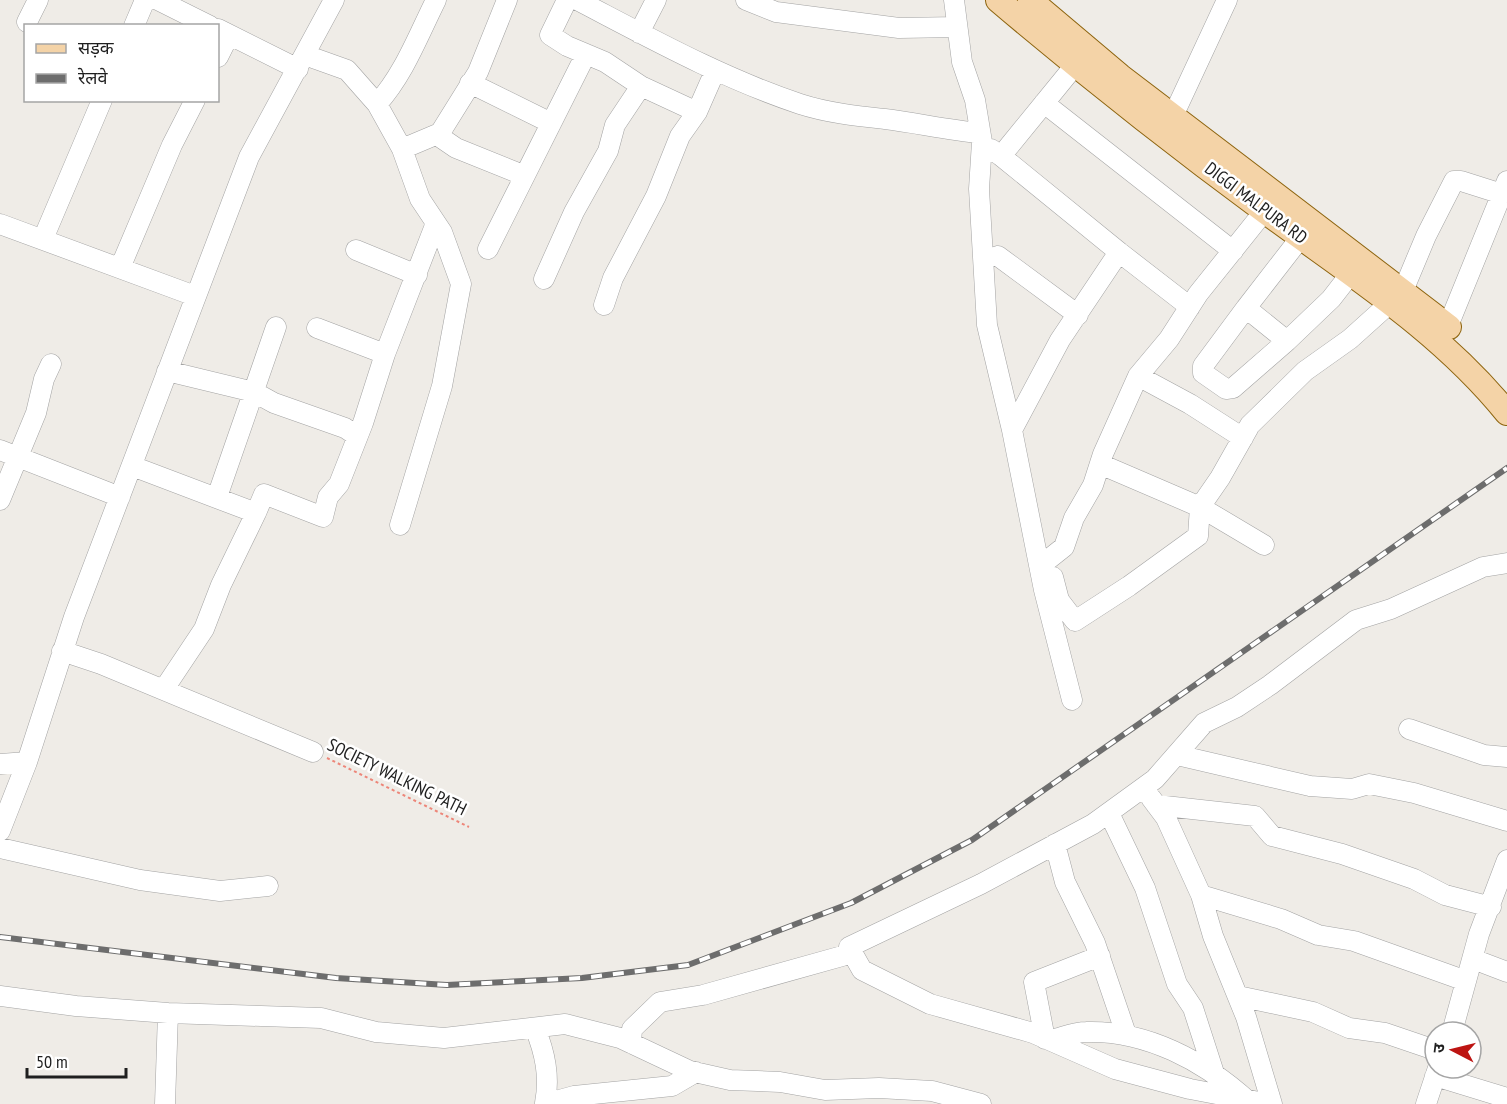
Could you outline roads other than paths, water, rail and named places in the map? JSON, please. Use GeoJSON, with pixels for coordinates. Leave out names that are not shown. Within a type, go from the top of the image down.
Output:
{"type":"FeatureCollection","features":[{"type":"Feature","properties":{"kind":"main road","name":"DIGGI MALPURA RD"},"geometry":{"type":"LineString","coordinates":[[998,0],[1076,64],[1271,202],[1397,297],[1435,336],[1459,349],[1507,392]]}},
{"type":"Feature","properties":{"kind":"main road","name":"DIGGI MALPURA RD"},"geometry":{"type":"LineString","coordinates":[[1030,0],[1173,116],[1271,202],[1301,237],[1348,270],[1448,326],[1459,349],[1507,413]]}},
{"type":"Feature","properties":{"kind":"street"},"geometry":{"type":"LineString","coordinates":[[27,22],[38,0]]}},
{"type":"Feature","properties":{"kind":"street"},"geometry":{"type":"LineString","coordinates":[[135,24],[145,0]]}},
{"type":"Feature","properties":{"kind":"street"},"geometry":{"type":"LineString","coordinates":[[158,0],[206,24]]}},
{"type":"Feature","properties":{"kind":"street"},"geometry":{"type":"LineString","coordinates":[[0,831],[27,762],[62,651],[249,157],[334,0]]}},
{"type":"Feature","properties":{"kind":"street"},"geometry":{"type":"LineString","coordinates":[[377,105],[390,90],[418,41],[436,0]]}},
{"type":"Feature","properties":{"kind":"street"},"geometry":{"type":"LineString","coordinates":[[402,149],[437,135],[478,72],[507,0]]}},
{"type":"Feature","properties":{"kind":"street"},"geometry":{"type":"LineString","coordinates":[[567,0],[550,35],[567,46],[605,62],[641,86],[697,112]]}},
{"type":"Feature","properties":{"kind":"street"},"geometry":{"type":"LineString","coordinates":[[577,0],[715,71],[801,104],[847,116],[888,120],[981,137],[1119,252],[1190,307]]}},
{"type":"Feature","properties":{"kind":"street"},"geometry":{"type":"LineString","coordinates":[[639,33],[656,0]]}},
{"type":"Feature","properties":{"kind":"street"},"geometry":{"type":"LineString","coordinates":[[746,0],[777,12],[899,28],[957,27]]}},
{"type":"Feature","properties":{"kind":"street"},"geometry":{"type":"LineString","coordinates":[[954,0],[962,62],[975,100],[981,137],[980,201],[987,325],[1044,563],[1072,700]]}},
{"type":"Feature","properties":{"kind":"street"},"geometry":{"type":"LineString","coordinates":[[1173,116],[1227,0]]}},
{"type":"Feature","properties":{"kind":"street"},"geometry":{"type":"LineString","coordinates":[[219,52],[223,32],[301,62],[347,70],[377,105],[402,149],[420,199],[436,223],[461,284],[442,386],[400,525]]}},
{"type":"Feature","properties":{"kind":"street"},"geometry":{"type":"LineString","coordinates":[[488,249],[523,175],[586,54]]}},
{"type":"Feature","properties":{"kind":"street"},"geometry":{"type":"LineString","coordinates":[[1001,156],[1076,64]]}},
{"type":"Feature","properties":{"kind":"street"},"geometry":{"type":"LineString","coordinates":[[604,306],[613,278],[656,196],[680,136],[697,112],[715,71]]}},
{"type":"Feature","properties":{"kind":"street"},"geometry":{"type":"LineString","coordinates":[[470,83],[551,123]]}},
{"type":"Feature","properties":{"kind":"street"},"geometry":{"type":"LineString","coordinates":[[544,279],[574,212],[608,151],[615,125],[641,86]]}},
{"type":"Feature","properties":{"kind":"street"},"geometry":{"type":"LineString","coordinates":[[42,240],[101,102]]}},
{"type":"Feature","properties":{"kind":"street"},"geometry":{"type":"LineString","coordinates":[[120,268],[172,145],[194,102]]}},
{"type":"Feature","properties":{"kind":"street"},"geometry":{"type":"LineString","coordinates":[[1044,103],[1233,251]]}},
{"type":"Feature","properties":{"kind":"street"},"geometry":{"type":"LineString","coordinates":[[437,135],[456,148],[523,175]]}},
{"type":"Feature","properties":{"kind":"street"},"geometry":{"type":"LineString","coordinates":[[1044,563],[1059,600],[1075,621],[1129,586],[1198,536],[1200,507],[1250,425],[1305,370],[1350,339],[1397,297],[1454,181],[1461,180],[1505,187],[1448,326]]}},
{"type":"Feature","properties":{"kind":"street"},"geometry":{"type":"LineString","coordinates":[[1044,563],[1064,547],[1138,376],[1169,339],[1190,307],[1271,202]]}},
{"type":"Feature","properties":{"kind":"street"},"geometry":{"type":"LineString","coordinates":[[164,690],[204,629],[220,585],[264,495],[323,517],[328,497],[339,484],[342,469],[357,436],[385,354],[436,223]]}},
{"type":"Feature","properties":{"kind":"street"},"geometry":{"type":"LineString","coordinates":[[0,225],[195,296]]}},
{"type":"Feature","properties":{"kind":"street"},"geometry":{"type":"LineString","coordinates":[[1301,237],[1203,366],[1203,373],[1226,388],[1233,388],[1331,299],[1348,270]]}},
{"type":"Feature","properties":{"kind":"street"},"geometry":{"type":"LineString","coordinates":[[356,250],[417,275]]}},
{"type":"Feature","properties":{"kind":"street"},"geometry":{"type":"LineString","coordinates":[[1012,430],[1060,340],[1119,252]]}},
{"type":"Feature","properties":{"kind":"street"},"geometry":{"type":"LineString","coordinates":[[998,256],[1078,315]]}},
{"type":"Feature","properties":{"kind":"street"},"geometry":{"type":"LineString","coordinates":[[1246,308],[1287,341]]}},
{"type":"Feature","properties":{"kind":"street"},"geometry":{"type":"LineString","coordinates":[[217,497],[276,327]]}},
{"type":"Feature","properties":{"kind":"street"},"geometry":{"type":"LineString","coordinates":[[317,328],[385,354]]}},
{"type":"Feature","properties":{"kind":"street"},"geometry":{"type":"LineString","coordinates":[[0,500],[9,453],[51,364]]}},
{"type":"Feature","properties":{"kind":"street"},"geometry":{"type":"LineString","coordinates":[[167,371],[254,392],[274,403],[345,428],[357,436]]}},
{"type":"Feature","properties":{"kind":"street"},"geometry":{"type":"LineString","coordinates":[[1138,376],[1190,404],[1243,438]]}},
{"type":"Feature","properties":{"kind":"street"},"geometry":{"type":"LineString","coordinates":[[9,453],[120,497]]}},
{"type":"Feature","properties":{"kind":"street"},"geometry":{"type":"LineString","coordinates":[[1100,464],[1200,507],[1264,545]]}},
{"type":"Feature","properties":{"kind":"street"},"geometry":{"type":"LineString","coordinates":[[132,466],[256,513]]}},
{"type":"Feature","properties":{"kind":"street"},"geometry":{"type":"LineString","coordinates":[[1144,787],[1166,818],[1201,895],[1213,936],[1238,996],[1271,1104],[1190,1089],[1115,1069],[1047,1040],[930,1004],[862,970],[849,946],[981,884],[1109,813],[1144,787],[1177,755],[1204,723],[1237,707],[1270,685],[1356,620],[1391,609],[1483,567],[1507,563]]}},
{"type":"Feature","properties":{"kind":"street"},"geometry":{"type":"LineString","coordinates":[[62,651],[164,690],[313,752]]}},
{"type":"Feature","properties":{"kind":"street"},"geometry":{"type":"LineString","coordinates":[[1409,729],[1484,755],[1507,757]]}},
{"type":"Feature","properties":{"kind":"street"},"geometry":{"type":"LineString","coordinates":[[1177,755],[1310,786],[1352,789],[1369,784],[1414,793],[1507,821]]}},
{"type":"Feature","properties":{"kind":"street"},"geometry":{"type":"LineString","coordinates":[[0,764],[27,762]]}},
{"type":"Feature","properties":{"kind":"street"},"geometry":{"type":"LineString","coordinates":[[1156,805],[1255,816],[1272,836],[1342,854],[1414,879],[1446,895],[1498,896]]}},
{"type":"Feature","properties":{"kind":"street"},"geometry":{"type":"LineString","coordinates":[[1109,813],[1145,888],[1177,984],[1193,1008],[1214,1073]]}},
{"type":"Feature","properties":{"kind":"street"},"geometry":{"type":"LineString","coordinates":[[1055,844],[1065,882],[1100,956],[1126,1034]]}},
{"type":"Feature","properties":{"kind":"street"},"geometry":{"type":"LineString","coordinates":[[0,848],[140,880],[220,891],[268,886]]}},
{"type":"Feature","properties":{"kind":"street"},"geometry":{"type":"LineString","coordinates":[[1455,1020],[1479,934],[1498,896],[1507,860]]}},
{"type":"Feature","properties":{"kind":"street"},"geometry":{"type":"LineString","coordinates":[[1201,895],[1281,919],[1318,935],[1354,941],[1466,981]]}},
{"type":"Feature","properties":{"kind":"street"},"geometry":{"type":"LineString","coordinates":[[631,1043],[632,1029],[660,1002],[703,995],[853,953]]}},
{"type":"Feature","properties":{"kind":"street"},"geometry":{"type":"LineString","coordinates":[[1047,1040],[1034,982],[1100,956]]}},
{"type":"Feature","properties":{"kind":"street"},"geometry":{"type":"LineString","coordinates":[[1473,959],[1507,972]]}},
{"type":"Feature","properties":{"kind":"street"},"geometry":{"type":"LineString","coordinates":[[0,996],[76,1006],[168,1013],[321,1018],[376,1032],[444,1038],[565,1024],[631,1043],[696,1072],[730,1080],[780,1082],[825,1090],[879,1088],[932,1091],[981,1104]]}},
{"type":"Feature","properties":{"kind":"street"},"geometry":{"type":"LineString","coordinates":[[1238,996],[1313,1012],[1349,1028],[1385,1033],[1423,1046]]}},
{"type":"Feature","properties":{"kind":"street"},"geometry":{"type":"LineString","coordinates":[[165,1104],[168,1013]]}},
{"type":"Feature","properties":{"kind":"street"},"geometry":{"type":"LineString","coordinates":[[535,1028],[547,1064],[549,1084],[545,1103],[600,1092],[672,1086],[696,1072]]}},
{"type":"Feature","properties":{"kind":"street"},"geometry":{"type":"LineString","coordinates":[[1047,1040],[1084,1032],[1126,1034],[1174,1050],[1214,1073],[1248,1101]]}},
{"type":"Feature","properties":{"kind":"street"},"geometry":{"type":"LineString","coordinates":[[1426,1104],[1434,1080]]}},
{"type":"Feature","properties":{"kind":"street"},"geometry":{"type":"LineString","coordinates":[[1458,1080],[1507,1098]]}},
{"type":"Feature","properties":{"kind":"railway"},"geometry":{"type":"LineString","coordinates":[[0,937],[336,978],[447,985],[582,978],[688,965],[851,903],[972,840],[1507,468]]}}]}
